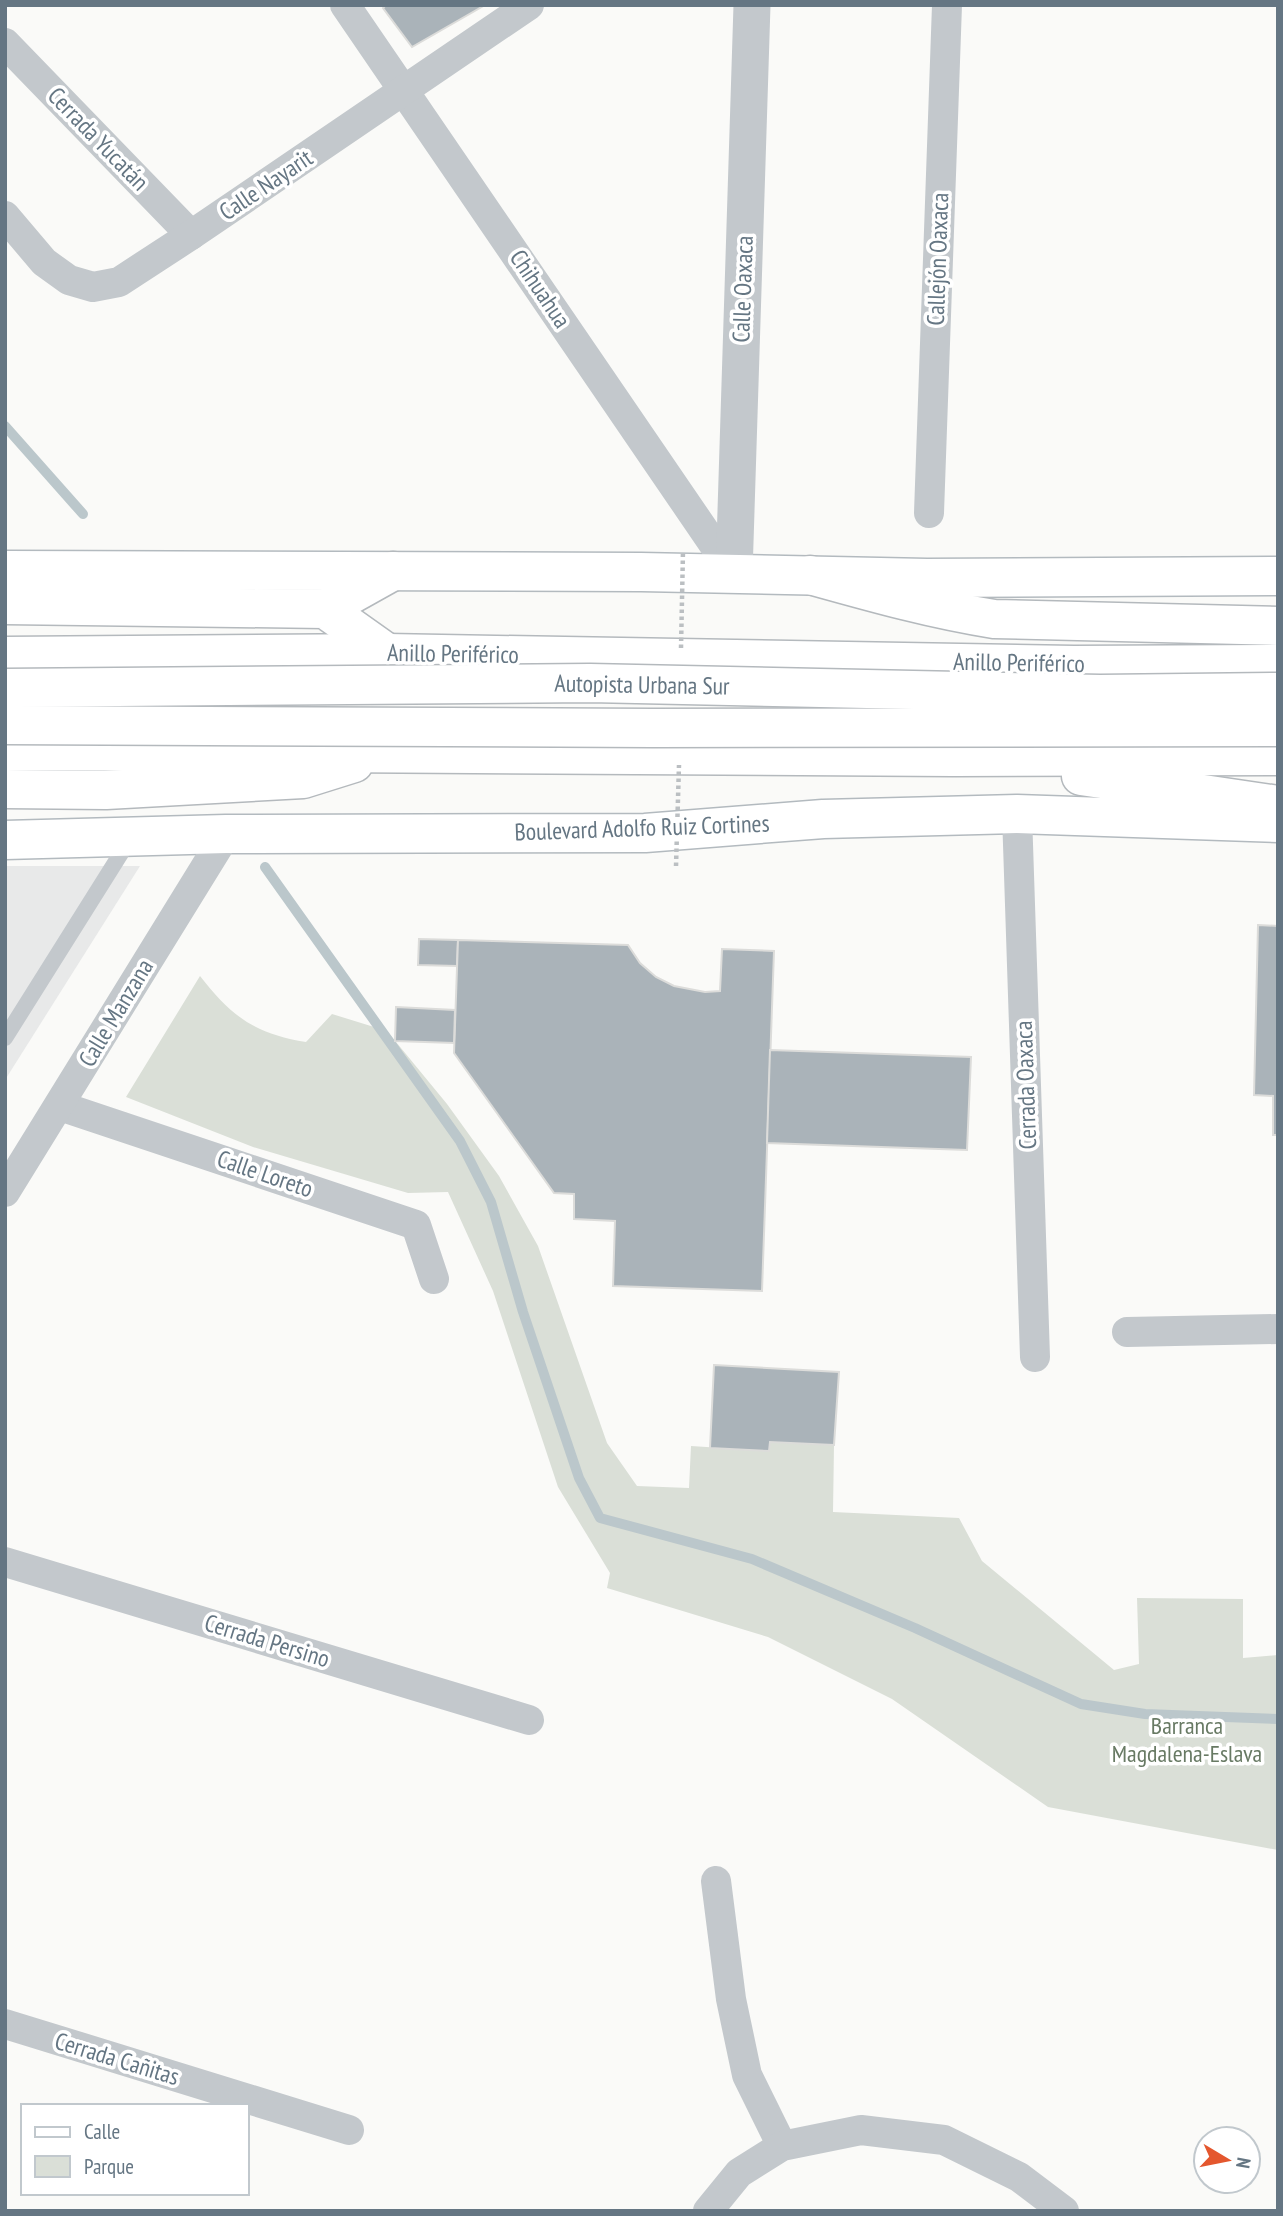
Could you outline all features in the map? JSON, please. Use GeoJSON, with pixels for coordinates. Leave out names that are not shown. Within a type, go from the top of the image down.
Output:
{"type":"FeatureCollection","features":[{"type":"Feature","properties":{"kind":"main road"},"geometry":{"type":"LineString","coordinates":[[5,570],[393,571],[927,578],[1278,576]]}},
{"type":"Feature","properties":{"kind":"main road"},"geometry":{"type":"LineString","coordinates":[[5,605],[325,608],[393,571]]}},
{"type":"Feature","properties":{"kind":"main road"},"geometry":{"type":"LineString","coordinates":[[810,575],[927,607],[994,619],[1278,626]]}},
{"type":"Feature","properties":{"kind":"main road"},"geometry":{"type":"LineString","coordinates":[[325,608],[387,653]]}},
{"type":"Feature","properties":{"kind":"main road"},"geometry":{"type":"LineString","coordinates":[[5,637],[214,653]]}},
{"type":"Feature","properties":{"kind":"main road","name":"Anillo Periférico"},"geometry":{"type":"LineString","coordinates":[[5,656],[387,653],[1061,664],[1278,664]]}},
{"type":"Feature","properties":{"kind":"main road","name":"Autopista Urbana Sur"},"geometry":{"type":"LineString","coordinates":[[5,688],[590,683],[1100,694],[1278,692]]}},
{"type":"Feature","properties":{"kind":"main road","name":"Autopista Urbana Sur"},"geometry":{"type":"LineString","coordinates":[[5,724],[639,728],[1278,727]]}},
{"type":"Feature","properties":{"kind":"main road"},"geometry":{"type":"LineString","coordinates":[[5,751],[954,757],[1278,756]]}},
{"type":"Feature","properties":{"kind":"main road"},"geometry":{"type":"LineString","coordinates":[[5,789],[106,790],[303,779],[390,752]]}},
{"type":"Feature","properties":{"kind":"main road"},"geometry":{"type":"LineString","coordinates":[[954,757],[1278,805]]}},
{"type":"Feature","properties":{"kind":"main road","name":"Boulevard Adolfo Ruiz Cortines"},"geometry":{"type":"LineString","coordinates":[[5,840],[226,834],[645,833],[823,819],[1017,814],[1278,822]]}},
{"type":"Feature","properties":{"kind":"street","name":"Chihuahua"},"geometry":{"type":"LineString","coordinates":[[345,5],[734,574]]}},
{"type":"Feature","properties":{"kind":"street","name":"Calle Nayarit"},"geometry":{"type":"LineString","coordinates":[[5,216],[44,262],[69,280],[93,287],[118,282],[191,236],[529,5]]}},
{"type":"Feature","properties":{"kind":"street","name":"Calle Oaxaca"},"geometry":{"type":"LineString","coordinates":[[734,574],[752,5]]}},
{"type":"Feature","properties":{"kind":"street","name":"Callejón Oaxaca"},"geometry":{"type":"LineString","coordinates":[[929,513],[947,5]]}},
{"type":"Feature","properties":{"kind":"street","name":"Cerrada Yucatán"},"geometry":{"type":"LineString","coordinates":[[5,43],[191,236]]}},
{"type":"Feature","properties":{"kind":"street","name":"Cerrada Oaxaca"},"geometry":{"type":"LineString","coordinates":[[1017,814],[1035,1357]]}},
{"type":"Feature","properties":{"kind":"street","name":"Calle Manzana"},"geometry":{"type":"LineString","coordinates":[[5,1192],[226,834]]}},
{"type":"Feature","properties":{"kind":"street","name":"Calle Loreto"},"geometry":{"type":"LineString","coordinates":[[60,1105],[416,1225],[434,1279]]}},
{"type":"Feature","properties":{"kind":"street"},"geometry":{"type":"LineString","coordinates":[[1127,1332],[1278,1329]]}},
{"type":"Feature","properties":{"kind":"street","name":"Cerrada Persino"},"geometry":{"type":"LineString","coordinates":[[5,1562],[529,1720]]}},
{"type":"Feature","properties":{"kind":"street"},"geometry":{"type":"LineString","coordinates":[[716,1881],[731,1999],[747,2076],[782,2146]]}},
{"type":"Feature","properties":{"kind":"street","name":"Cerrada Cañitas"},"geometry":{"type":"LineString","coordinates":[[5,2024],[349,2130]]}},
{"type":"Feature","properties":{"kind":"street"},"geometry":{"type":"LineString","coordinates":[[708,2211],[739,2173],[782,2146],[861,2130],[944,2140],[1019,2177],[1064,2211]]}},
{"type":"Feature","properties":{"kind":"lane"},"geometry":{"type":"LineString","coordinates":[[5,1038],[132,836]]}},
{"type":"Feature","properties":{"kind":"shaded area"},"geometry":{"type":"Polygon","coordinates":[[[5,866],[140,866],[5,1080],[5,866]]]}},
{"type":"Feature","properties":{"kind":"green space","name":"Barranca Magdalena-Eslava"},"geometry":{"type":"Polygon","coordinates":[[[200,976],[222,1002],[246,1021],[288,1039],[306,1042],[332,1014],[387,1031],[447,1104],[499,1176],[538,1246],[607,1443],[637,1486],[689,1488],[691,1446],[769,1451],[770,1442],[834,1445],[833,1512],[959,1518],[982,1561],[1114,1670],[1139,1664],[1137,1598],[1243,1599],[1243,1658],[1278,1655],[1278,1850],[1048,1807],[892,1699],[768,1637],[607,1588],[610,1573],[558,1487],[493,1291],[448,1192],[408,1193],[253,1147],[126,1097],[200,976]]]}},
{"type":"Feature","properties":{"kind":"building"},"geometry":{"type":"Polygon","coordinates":[[[386,5],[485,5],[412,47],[383,8],[386,5]]]}},
{"type":"Feature","properties":{"kind":"building"},"geometry":{"type":"Polygon","coordinates":[[[1258,925],[1278,926],[1278,1135],[1273,1135],[1273,1096],[1254,1095],[1258,925]]]}},
{"type":"Feature","properties":{"kind":"building"},"geometry":{"type":"Polygon","coordinates":[[[419,939],[458,940],[457,966],[418,965],[419,939]]]}},
{"type":"Feature","properties":{"kind":"building"},"geometry":{"type":"Polygon","coordinates":[[[458,940],[628,945],[640,963],[656,977],[674,986],[705,992],[720,991],[722,949],[774,951],[762,1291],[613,1286],[615,1221],[574,1219],[574,1194],[554,1193],[454,1053],[458,940]]]}},
{"type":"Feature","properties":{"kind":"building"},"geometry":{"type":"Polygon","coordinates":[[[396,1007],[455,1010],[454,1043],[395,1041],[396,1007]]]}},
{"type":"Feature","properties":{"kind":"building"},"geometry":{"type":"Polygon","coordinates":[[[770,1050],[971,1057],[967,1150],[767,1143],[770,1050]]]}},
{"type":"Feature","properties":{"kind":"building"},"geometry":{"type":"Polygon","coordinates":[[[714,1365],[839,1372],[834,1445],[770,1442],[769,1451],[710,1448],[714,1365]]]}},
{"type":"Feature","properties":{"kind":"waterway"},"geometry":{"type":"LineString","coordinates":[[5,426],[83,514]]}},
{"type":"Feature","properties":{"kind":"waterway"},"geometry":{"type":"LineString","coordinates":[[265,867],[460,1141],[491,1202],[523,1312],[579,1478],[600,1518],[752,1559],[915,1628],[1081,1704],[1145,1714],[1278,1719]]}}]}
